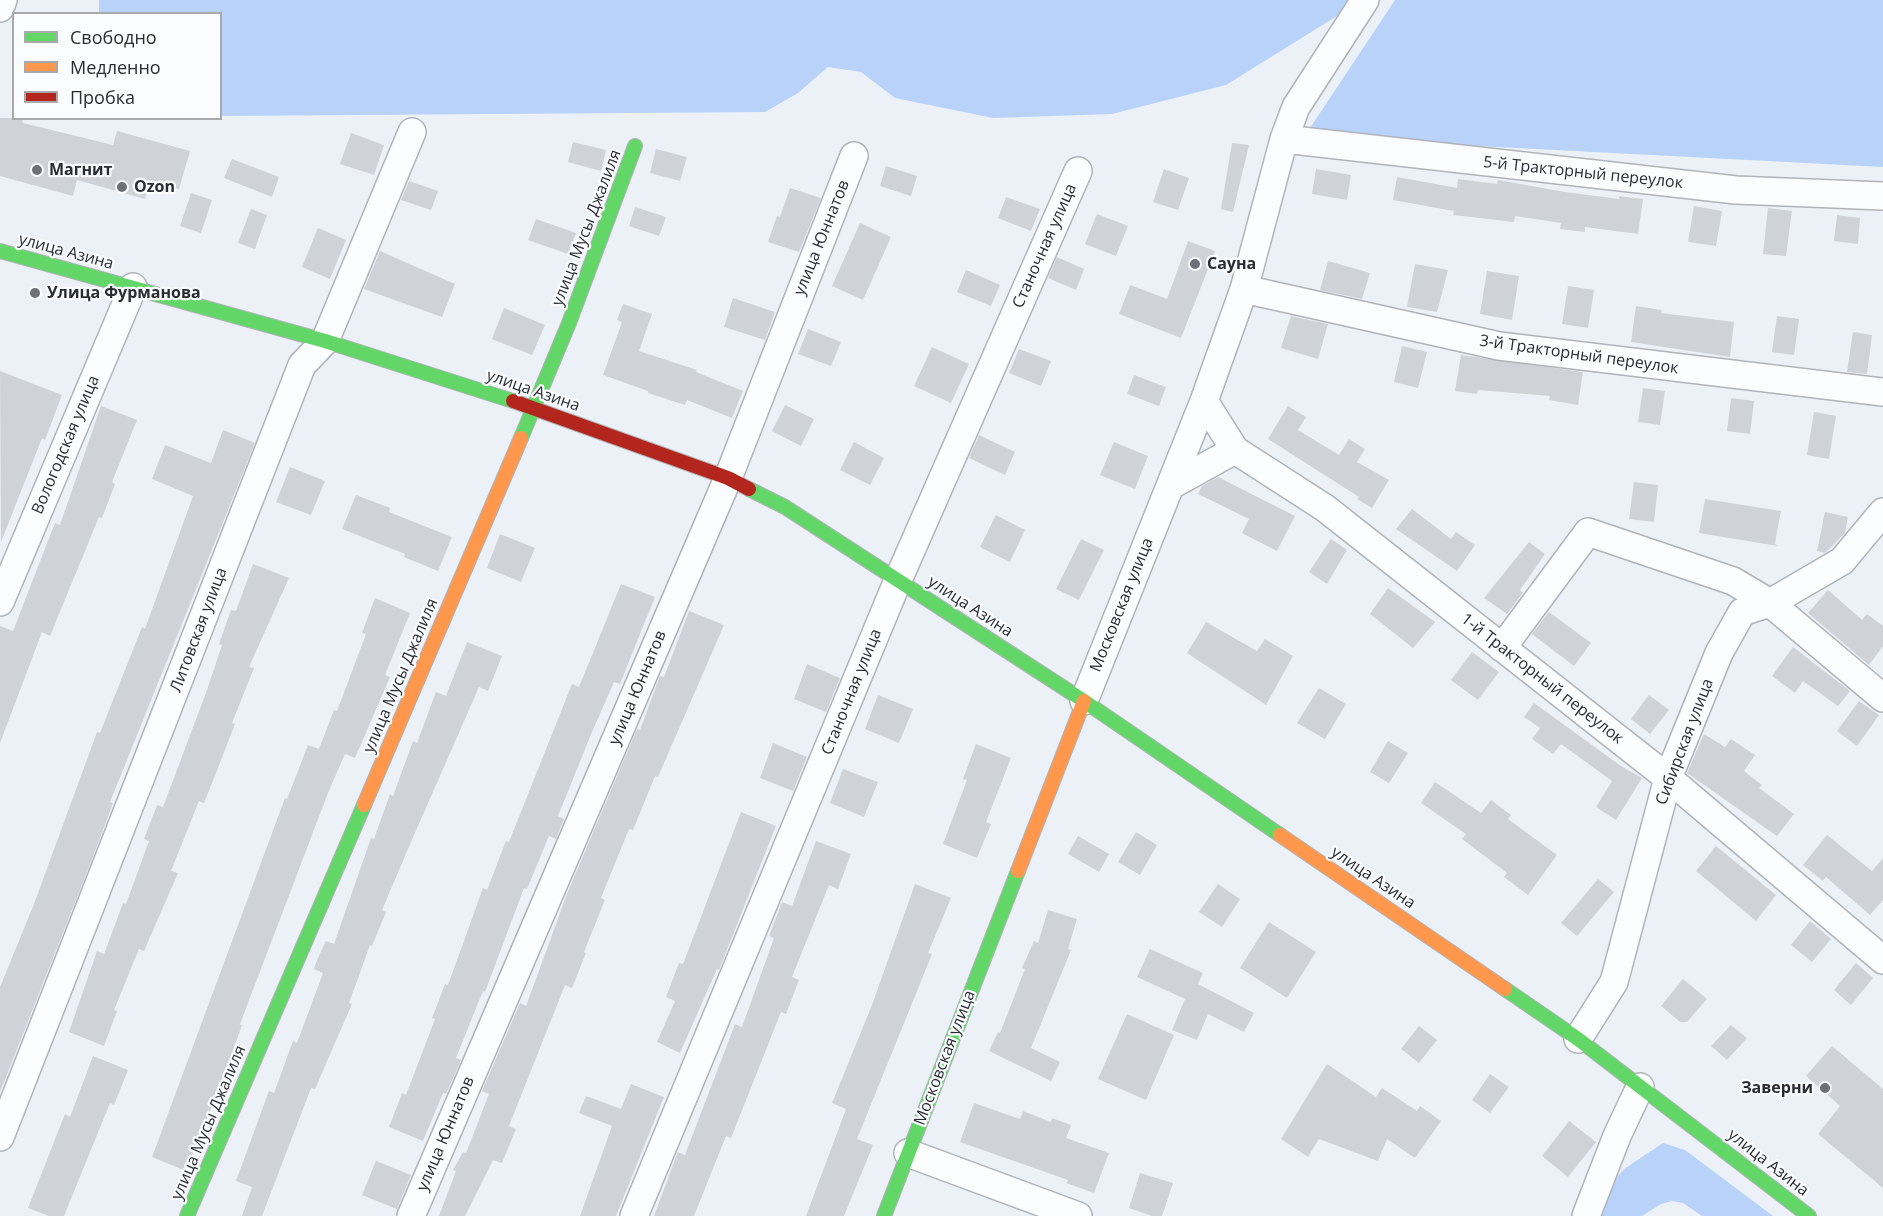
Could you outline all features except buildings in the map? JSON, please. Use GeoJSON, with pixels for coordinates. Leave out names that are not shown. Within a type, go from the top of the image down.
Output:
{"type":"FeatureCollection","features":[{"type":"Feature","properties":{"kind":"main road","name":"улица Мусы Джалиля"},"geometry":{"type":"LineString","coordinates":[[187,1216],[534,408],[569,323],[635,146]]}},
{"type":"Feature","properties":{"kind":"main road","name":"улица Азина"},"geometry":{"type":"LineString","coordinates":[[0,251],[325,341],[534,408],[728,478],[785,507],[1084,701],[1578,1039],[1809,1216]]}},
{"type":"Feature","properties":{"kind":"main road","name":"Московская улица"},"geometry":{"type":"LineString","coordinates":[[884,1216],[1084,701]]}},
{"type":"Feature","properties":{"kind":"street"},"geometry":{"type":"LineString","coordinates":[[0,8],[3,0]]}},
{"type":"Feature","properties":{"kind":"street","name":"Московская улица"},"geometry":{"type":"LineString","coordinates":[[1084,701],[1204,401],[1244,290],[1284,139],[1296,106],[1365,0]]}},
{"type":"Feature","properties":{"kind":"street","name":"Литовская улица"},"geometry":{"type":"LineString","coordinates":[[0,1137],[302,365],[325,341],[412,132]]}},
{"type":"Feature","properties":{"kind":"street","name":"5-й Тракторный переулок"},"geometry":{"type":"LineString","coordinates":[[1284,139],[1736,190],[1883,196]]}},
{"type":"Feature","properties":{"kind":"street","name":"улица Юннатов"},"geometry":{"type":"LineString","coordinates":[[411,1216],[728,478],[855,156]]}},
{"type":"Feature","properties":{"kind":"street","name":"Станочная улица"},"geometry":{"type":"LineString","coordinates":[[634,1216],[898,580],[1078,171]]}},
{"type":"Feature","properties":{"kind":"street","name":"Вологодская улица"},"geometry":{"type":"LineString","coordinates":[[0,602],[133,287]]}},
{"type":"Feature","properties":{"kind":"street","name":"3-й Тракторный переулок"},"geometry":{"type":"LineString","coordinates":[[1244,290],[1499,346],[1883,392]]}},
{"type":"Feature","properties":{"kind":"street","name":"1-й Тракторный переулок"},"geometry":{"type":"LineString","coordinates":[[1204,401],[1235,450],[1325,508],[1668,778],[1883,960]]}},
{"type":"Feature","properties":{"kind":"street"},"geometry":{"type":"LineString","coordinates":[[1170,486],[1235,450]]}},
{"type":"Feature","properties":{"kind":"street","name":"Сибирская улица"},"geometry":{"type":"LineString","coordinates":[[1578,1039],[1614,982],[1668,778],[1719,653],[1742,612],[1770,603],[1842,561],[1883,512]]}},
{"type":"Feature","properties":{"kind":"street"},"geometry":{"type":"LineString","coordinates":[[1502,648],[1588,532],[1733,581],[1770,603],[1883,698]]}},
{"type":"Feature","properties":{"kind":"street"},"geometry":{"type":"LineString","coordinates":[[1586,1216],[1617,1136],[1640,1087]]}},
{"type":"Feature","properties":{"kind":"street"},"geometry":{"type":"LineString","coordinates":[[908,1153],[1078,1216]]}},
{"type":"Feature","properties":{"kind":"shaded area"},"geometry":{"type":"Polygon","coordinates":[[[99,0],[1349,0],[1337,16],[1226,85],[1112,114],[993,118],[895,98],[861,72],[828,67],[798,93],[765,112],[222,116],[222,12],[99,12],[99,0]]]}},
{"type":"Feature","properties":{"kind":"shaded area"},"geometry":{"type":"Polygon","coordinates":[[[1395,0],[1883,0],[1883,167],[1304,137],[1395,0]]]}},
{"type":"Feature","properties":{"kind":"shaded area"},"geometry":{"type":"Polygon","coordinates":[[[1663,1143],[1685,1150],[1773,1216],[1702,1216],[1683,1203],[1672,1201],[1661,1204],[1642,1216],[1598,1216],[1608,1188],[1624,1169],[1663,1143]]]}},
{"type":"Feature","properties":{"kind":"traffic: fast"},"geometry":{"type":"LineString","coordinates":[[521,438],[569,323],[635,146]]}},
{"type":"Feature","properties":{"kind":"traffic: fast"},"geometry":{"type":"LineString","coordinates":[[0,251],[325,341],[513,401]]}},
{"type":"Feature","properties":{"kind":"traffic: fast"},"geometry":{"type":"LineString","coordinates":[[749,489],[785,507],[1084,701],[1280,835]]}},
{"type":"Feature","properties":{"kind":"traffic: fast"},"geometry":{"type":"LineString","coordinates":[[187,1216],[364,805]]}},
{"type":"Feature","properties":{"kind":"traffic: fast"},"geometry":{"type":"LineString","coordinates":[[884,1216],[1018,871]]}},
{"type":"Feature","properties":{"kind":"traffic: fast"},"geometry":{"type":"LineString","coordinates":[[1505,989],[1578,1039],[1809,1216]]}},
{"type":"Feature","properties":{"kind":"traffic: slow"},"geometry":{"type":"LineString","coordinates":[[364,805],[521,438]]}},
{"type":"Feature","properties":{"kind":"traffic: slow"},"geometry":{"type":"LineString","coordinates":[[1018,871],[1084,701]]}},
{"type":"Feature","properties":{"kind":"traffic: slow"},"geometry":{"type":"LineString","coordinates":[[1280,835],[1505,989]]}},
{"type":"Feature","properties":{"kind":"traffic: jam"},"geometry":{"type":"LineString","coordinates":[[513,401],[728,478],[749,489]]}},
{"type":"Feature","properties":{"kind":"place","name":"Магнит"},"geometry":{"type":"Point","coordinates":[37,170]}},
{"type":"Feature","properties":{"kind":"place","name":"Ozon"},"geometry":{"type":"Point","coordinates":[122,187]}},
{"type":"Feature","properties":{"kind":"place","name":"Сауна"},"geometry":{"type":"Point","coordinates":[1195,264]}},
{"type":"Feature","properties":{"kind":"place","name":"Улица Фурманова"},"geometry":{"type":"Point","coordinates":[35,293]}},
{"type":"Feature","properties":{"kind":"place","name":"Заверни"},"geometry":{"type":"Point","coordinates":[1825,1088]}}]}
